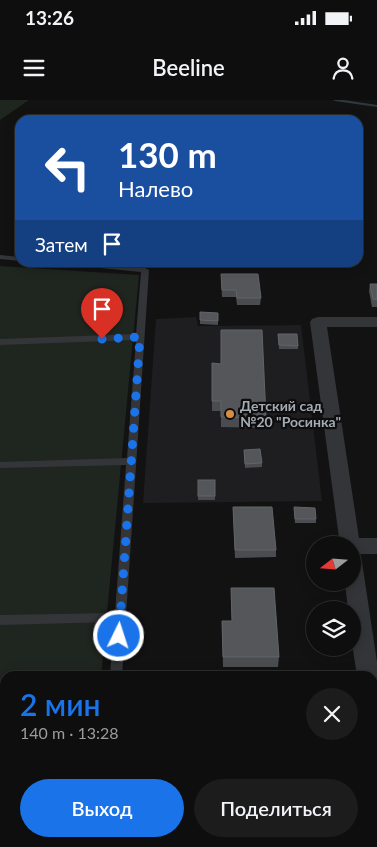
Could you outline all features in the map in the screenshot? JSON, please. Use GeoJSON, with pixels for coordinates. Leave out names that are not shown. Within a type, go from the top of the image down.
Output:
{"type":"FeatureCollection","features":[{"type":"Feature","properties":{"kind":"street"},"geometry":{"type":"LineString","coordinates":[[350,536],[318,322],[377,322]]}},
{"type":"Feature","properties":{"kind":"street"},"geometry":{"type":"LineString","coordinates":[[361,546],[377,546]]}},
{"type":"Feature","properties":{"kind":"street"},"geometry":{"type":"LineString","coordinates":[[356,591],[367,671]]}},
{"type":"Feature","properties":{"kind":"lane"},"geometry":{"type":"LineString","coordinates":[[0,257],[15,258]]}},
{"type":"Feature","properties":{"kind":"lane"},"geometry":{"type":"LineString","coordinates":[[114,267],[146,270],[116,671]]}},
{"type":"Feature","properties":{"kind":"lane"},"geometry":{"type":"LineString","coordinates":[[0,342],[140,337]]}},
{"type":"Feature","properties":{"kind":"lane"},"geometry":{"type":"LineString","coordinates":[[0,465],[132,461]]}},
{"type":"Feature","properties":{"kind":"lane"},"geometry":{"type":"LineString","coordinates":[[0,620],[121,617]]}},
{"type":"Feature","properties":{"kind":"shaded area"},"geometry":{"type":"Polygon","coordinates":[[[0,100],[29,100],[0,120],[0,100]]]}},
{"type":"Feature","properties":{"kind":"shaded area"},"geometry":{"type":"Polygon","coordinates":[[[0,266],[139,275],[101,671],[0,671],[0,266]]]}},
{"type":"Feature","properties":{"kind":"shaded area","name":"Детский сад №20 \"Росинка\""},"geometry":{"type":"Polygon","coordinates":[[[196,317],[198,326],[301,325],[322,501],[143,503],[156,319],[196,317]]]}},
{"type":"Feature","properties":{"kind":"building"},"geometry":{"type":"Polygon","coordinates":[[[221,274],[258,274],[261,298],[237,298],[236,290],[222,290],[221,274]]]}},
{"type":"Feature","properties":{"kind":"building"},"geometry":{"type":"Polygon","coordinates":[[[370,284],[377,284],[377,300],[373,299],[370,284]]]}},
{"type":"Feature","properties":{"kind":"building"},"geometry":{"type":"Polygon","coordinates":[[[200,312],[218,313],[218,321],[200,320],[200,312]]]}},
{"type":"Feature","properties":{"kind":"building"},"geometry":{"type":"Polygon","coordinates":[[[221,330],[262,330],[266,418],[221,417],[221,401],[212,401],[212,363],[221,364],[221,330]]]}},
{"type":"Feature","properties":{"kind":"building"},"geometry":{"type":"Polygon","coordinates":[[[278,334],[297,334],[298,346],[279,345],[278,334]]]}},
{"type":"Feature","properties":{"kind":"building"},"geometry":{"type":"Polygon","coordinates":[[[260,449],[262,463],[245,464],[244,450],[260,449]]]}},
{"type":"Feature","properties":{"kind":"building"},"geometry":{"type":"Polygon","coordinates":[[[198,480],[215,480],[215,496],[198,496],[198,480]]]}},
{"type":"Feature","properties":{"kind":"building"},"geometry":{"type":"Polygon","coordinates":[[[233,507],[272,507],[276,550],[235,550],[233,507]]]}},
{"type":"Feature","properties":{"kind":"building"},"geometry":{"type":"Polygon","coordinates":[[[294,507],[315,508],[316,519],[295,519],[294,507]]]}},
{"type":"Feature","properties":{"kind":"building"},"geometry":{"type":"Polygon","coordinates":[[[231,588],[274,588],[279,657],[223,657],[222,621],[232,621],[231,588]]]}},
{"type":"Feature","properties":{"kind":"waterway"},"geometry":{"type":"LineString","coordinates":[[335,100],[377,106]]}},
{"type":"Feature","properties":{"kind":"place","name":"Детский сад №20 \"Росинка\""},"geometry":{"type":"Point","coordinates":[230,414]}},
{"type":"Feature","properties":{"kind":"route"},"geometry":{"type":"LineString","coordinates":[[102,339],[140,337],[119,636]]}}]}
